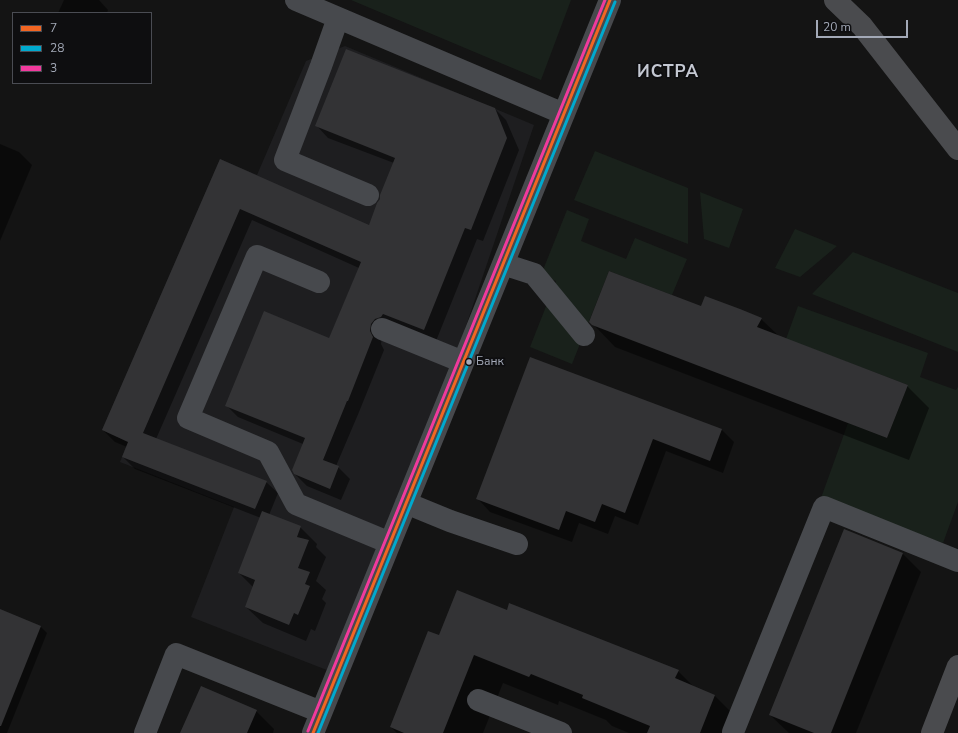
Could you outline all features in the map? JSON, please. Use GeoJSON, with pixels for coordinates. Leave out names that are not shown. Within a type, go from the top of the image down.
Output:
{"type":"FeatureCollection","features":[{"type":"Feature","properties":{"kind":"main road"},"geometry":{"type":"LineString","coordinates":[[835,0],[862,26],[958,149]]}},
{"type":"Feature","properties":{"kind":"main road"},"geometry":{"type":"LineString","coordinates":[[932,733],[958,666]]}},
{"type":"Feature","properties":{"kind":"street"},"geometry":{"type":"LineString","coordinates":[[296,0],[564,114]]}},
{"type":"Feature","properties":{"kind":"street"},"geometry":{"type":"LineString","coordinates":[[313,733],[610,0]]}},
{"type":"Feature","properties":{"kind":"street"},"geometry":{"type":"LineString","coordinates":[[338,18],[285,160],[368,195]]}},
{"type":"Feature","properties":{"kind":"street"},"geometry":{"type":"LineString","coordinates":[[319,282],[257,256],[188,418],[268,452],[296,504],[390,543]]}},
{"type":"Feature","properties":{"kind":"street"},"geometry":{"type":"LineString","coordinates":[[503,264],[534,274],[584,334]]}},
{"type":"Feature","properties":{"kind":"street"},"geometry":{"type":"LineString","coordinates":[[382,329],[463,362]]}},
{"type":"Feature","properties":{"kind":"street"},"geometry":{"type":"LineString","coordinates":[[406,503],[450,521],[517,544]]}},
{"type":"Feature","properties":{"kind":"street"},"geometry":{"type":"LineString","coordinates":[[734,733],[824,507],[958,561]]}},
{"type":"Feature","properties":{"kind":"street"},"geometry":{"type":"LineString","coordinates":[[145,733],[176,654],[321,712]]}},
{"type":"Feature","properties":{"kind":"street"},"geometry":{"type":"LineString","coordinates":[[478,700],[561,733]]}},
{"type":"Feature","properties":{"kind":"shaded area"},"geometry":{"type":"Polygon","coordinates":[[[351,0],[571,0],[541,80],[351,0]]]}},
{"type":"Feature","properties":{"kind":"shaded area"},"geometry":{"type":"Polygon","coordinates":[[[345,46],[534,125],[406,503],[337,674],[191,617],[234,507],[120,462],[128,442],[102,430],[220,159],[257,175],[306,61],[345,46]]]}},
{"type":"Feature","properties":{"kind":"shaded area"},"geometry":{"type":"Polygon","coordinates":[[[595,151],[688,188],[688,244],[574,200],[595,151]]]}},
{"type":"Feature","properties":{"kind":"shaded area"},"geometry":{"type":"Polygon","coordinates":[[[700,192],[743,209],[729,248],[704,239],[700,192]]]}},
{"type":"Feature","properties":{"kind":"shaded area"},"geometry":{"type":"Polygon","coordinates":[[[567,210],[589,219],[581,241],[626,259],[635,238],[687,259],[672,295],[609,271],[572,364],[530,347],[556,281],[541,275],[567,210]]]}},
{"type":"Feature","properties":{"kind":"shaded area"},"geometry":{"type":"Polygon","coordinates":[[[795,229],[837,246],[800,277],[775,268],[795,229]]]}},
{"type":"Feature","properties":{"kind":"shaded area"},"geometry":{"type":"Polygon","coordinates":[[[853,252],[958,293],[958,352],[812,294],[853,252]]]}},
{"type":"Feature","properties":{"kind":"shaded area"},"geometry":{"type":"Polygon","coordinates":[[[798,306],[928,353],[920,377],[956,390],[958,387],[958,502],[943,543],[821,498],[848,423],[887,438],[908,385],[786,339],[798,306]]]}},
{"type":"Feature","properties":{"kind":"building"},"geometry":{"type":"Polygon","coordinates":[[[346,49],[495,108],[507,138],[471,230],[465,228],[424,330],[383,314],[381,317],[375,319],[371,324],[370,331],[373,337],[323,460],[339,466],[330,489],[294,474],[292,470],[305,438],[225,406],[264,311],[329,338],[361,262],[240,209],[143,433],[267,481],[255,509],[122,457],[128,442],[102,430],[220,159],[369,225],[395,158],[315,126],[346,49]]]}},
{"type":"Feature","properties":{"kind":"building"},"geometry":{"type":"Polygon","coordinates":[[[609,271],[701,306],[705,296],[740,309],[762,318],[757,327],[908,385],[887,438],[592,325],[589,322],[609,271]]]}},
{"type":"Feature","properties":{"kind":"building"},"geometry":{"type":"Polygon","coordinates":[[[530,357],[722,429],[710,461],[653,439],[625,513],[602,504],[595,522],[566,511],[559,530],[476,499],[530,357]]]}},
{"type":"Feature","properties":{"kind":"building"},"geometry":{"type":"Polygon","coordinates":[[[262,511],[301,526],[297,537],[309,540],[298,568],[310,572],[305,584],[310,586],[298,615],[294,613],[289,625],[245,607],[255,580],[238,573],[262,511]]]}},
{"type":"Feature","properties":{"kind":"building"},"geometry":{"type":"Polygon","coordinates":[[[844,529],[903,553],[831,733],[814,733],[769,715],[844,529]]]}},
{"type":"Feature","properties":{"kind":"building"},"geometry":{"type":"Polygon","coordinates":[[[457,590],[507,610],[509,603],[679,670],[675,678],[715,695],[700,733],[647,733],[650,726],[582,698],[583,695],[531,674],[529,677],[474,655],[443,733],[404,733],[390,727],[428,631],[439,635],[457,590]]]}},
{"type":"Feature","properties":{"kind":"building"},"geometry":{"type":"Polygon","coordinates":[[[0,609],[41,626],[1,726],[0,726],[0,609]]]}},
{"type":"Feature","properties":{"kind":"building"},"geometry":{"type":"Polygon","coordinates":[[[201,686],[257,710],[247,733],[180,733],[201,686]]]}},
{"type":"Feature","properties":{"kind":"transit line","name":"3"},"geometry":{"type":"LineString","coordinates":[[308,731],[605,0]]}},
{"type":"Feature","properties":{"kind":"transit line","name":"7"},"geometry":{"type":"LineString","coordinates":[[313,733],[610,0]]}},
{"type":"Feature","properties":{"kind":"transit line","name":"28"},"geometry":{"type":"LineString","coordinates":[[318,733],[615,2]]}},
{"type":"Feature","properties":{"kind":"place","name":"Банк"},"geometry":{"type":"Point","coordinates":[469,362]}},
{"type":"Feature","properties":{"kind":"district","name":"ИСТРА"},"geometry":{"type":"Point","coordinates":[668,73]}}]}
